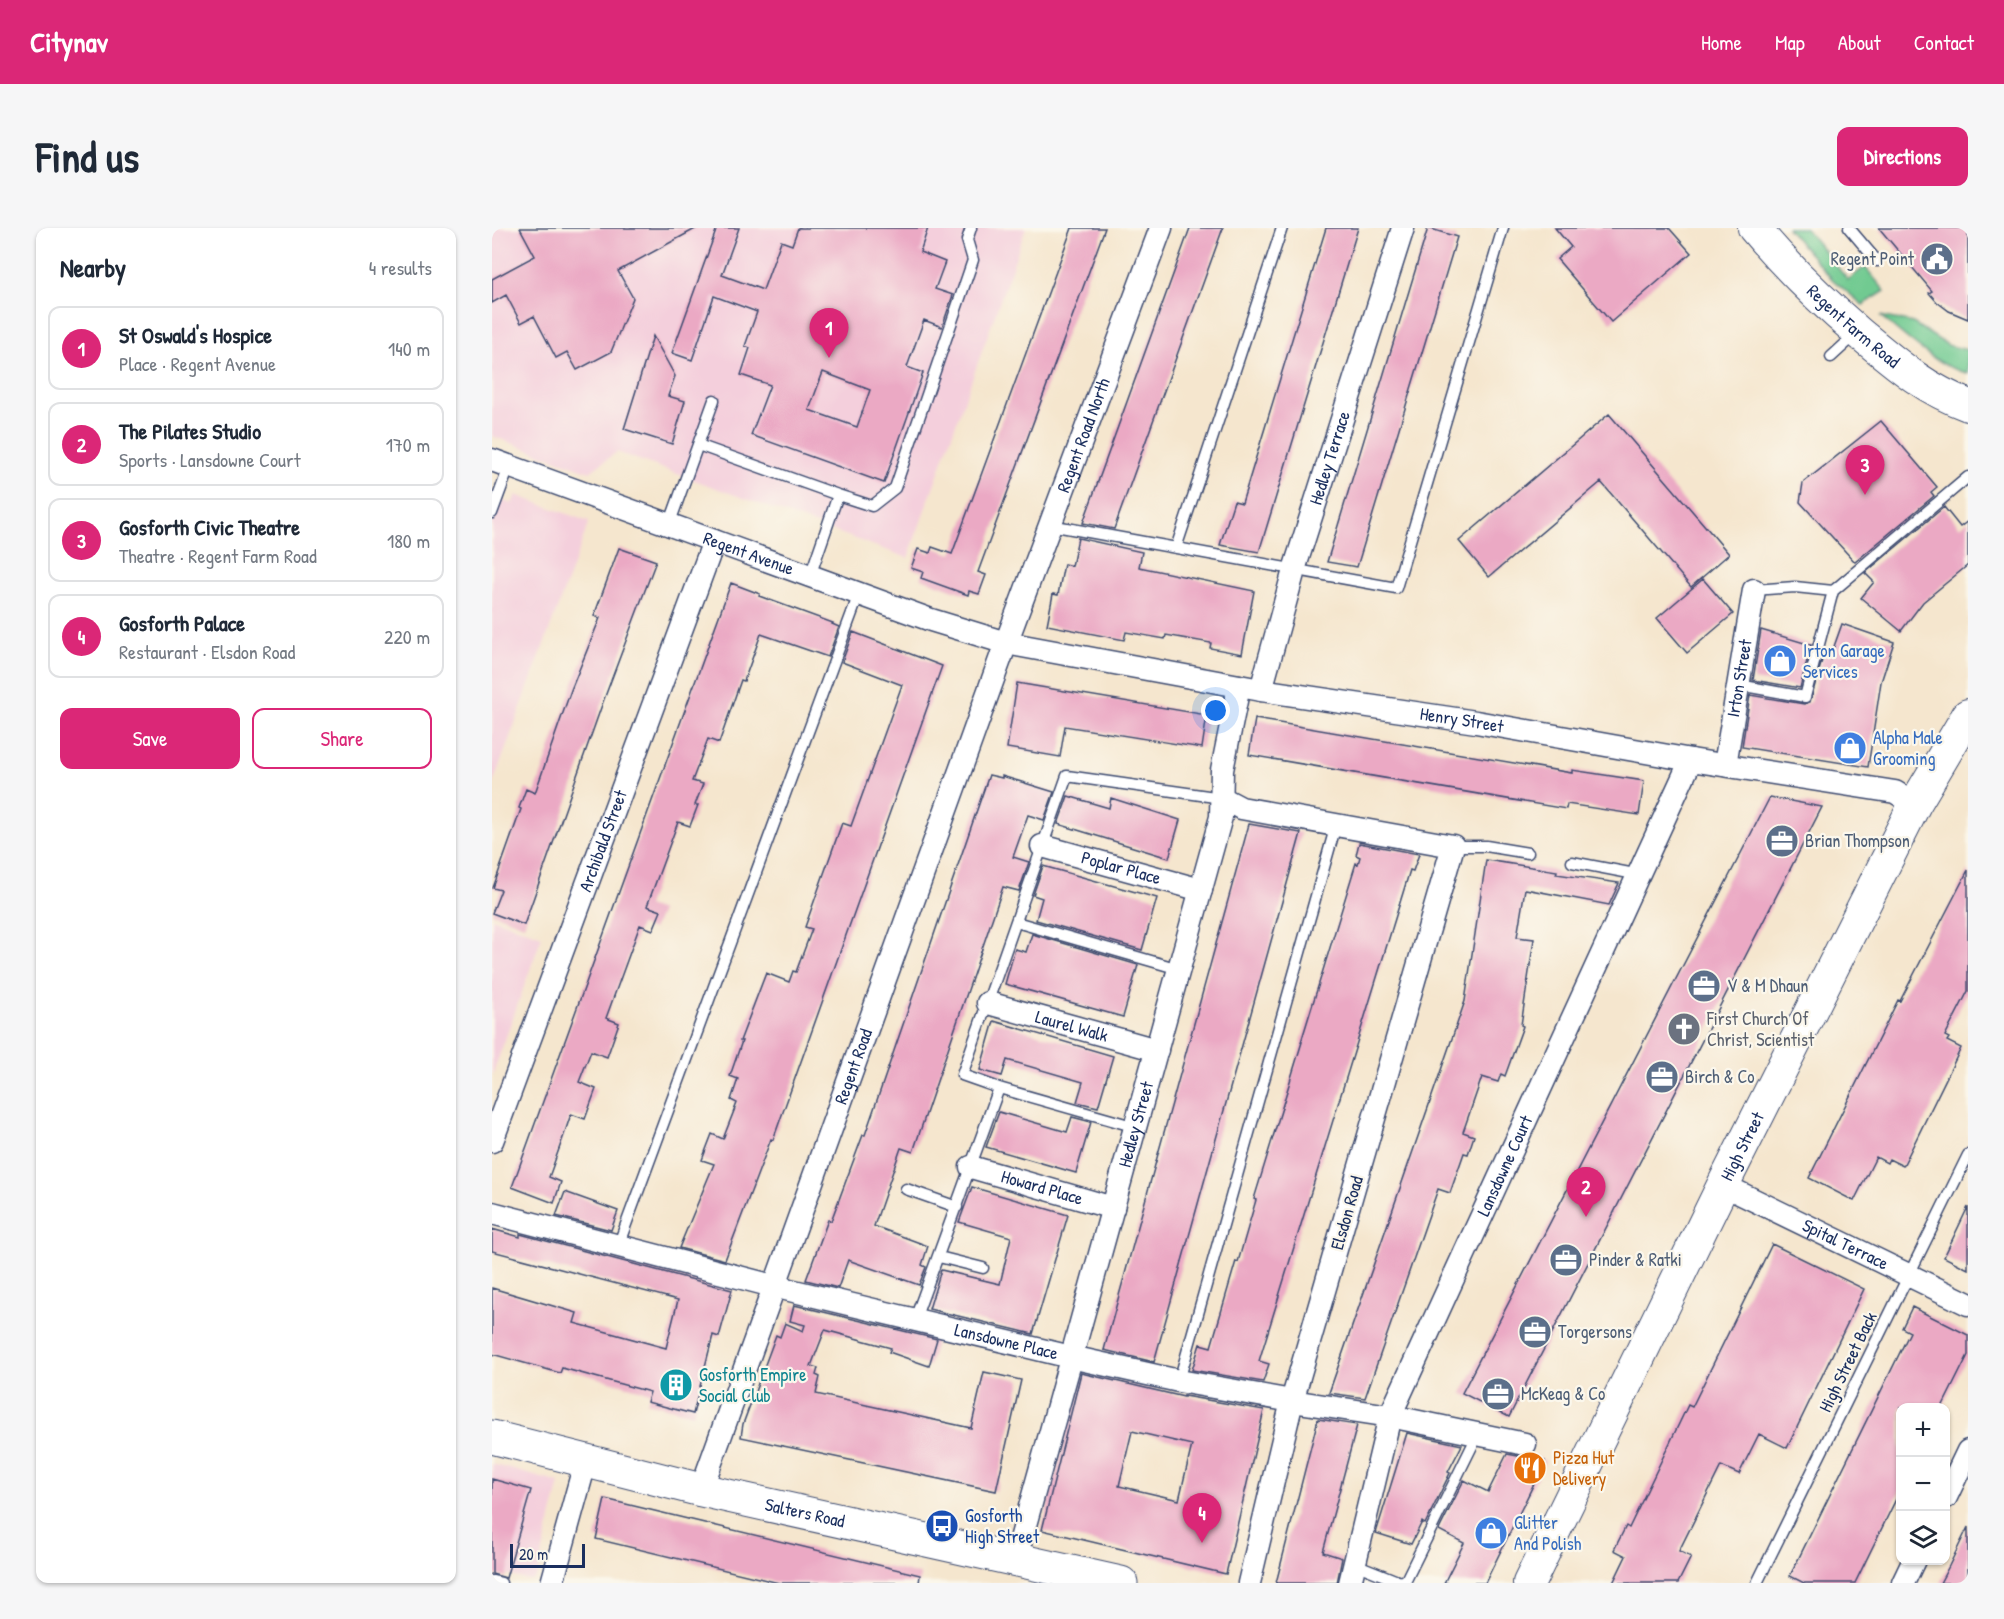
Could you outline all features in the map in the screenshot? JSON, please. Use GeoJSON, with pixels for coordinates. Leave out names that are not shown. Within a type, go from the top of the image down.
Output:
{"type":"FeatureCollection","features":[{"type":"Feature","properties":{"kind":"main road","name":"Regent Farm Road"},"geometry":{"type":"LineString","coordinates":[[1754,228],[1829,307],[1886,356],[1936,392],[1968,405]]}},
{"type":"Feature","properties":{"kind":"main road","name":"High Street"},"geometry":{"type":"LineString","coordinates":[[1529,1583],[1723,1185],[1915,804],[1968,715]]}},
{"type":"Feature","properties":{"kind":"main road","name":"Salters Road"},"geometry":{"type":"LineString","coordinates":[[492,1437],[701,1490],[1121,1583]]}},
{"type":"Feature","properties":{"kind":"street","name":"Regent Road North"},"geometry":{"type":"LineString","coordinates":[[1006,643],[1161,228]]}},
{"type":"Feature","properties":{"kind":"street","name":"Hedley Terrace"},"geometry":{"type":"LineString","coordinates":[[1262,690],[1294,570],[1403,228]]}},
{"type":"Feature","properties":{"kind":"street","name":"Regent Avenue"},"geometry":{"type":"LineString","coordinates":[[501,463],[931,620],[1006,643]]}},
{"type":"Feature","properties":{"kind":"street","name":"Archibald Street"},"geometry":{"type":"LineString","coordinates":[[492,1141],[714,541]]}},
{"type":"Feature","properties":{"kind":"street","name":"Irton Street"},"geometry":{"type":"LineString","coordinates":[[1725,765],[1754,590]]}},
{"type":"Feature","properties":{"kind":"street","name":"Henry Street"},"geometry":{"type":"LineString","coordinates":[[1006,643],[1262,690],[1476,722],[1691,760],[1896,792],[1915,804]]}},
{"type":"Feature","properties":{"kind":"street","name":"Regent Road"},"geometry":{"type":"LineString","coordinates":[[701,1490],[1006,643]]}},
{"type":"Feature","properties":{"kind":"street","name":"Hedley Street"},"geometry":{"type":"LineString","coordinates":[[1016,1561],[1221,817],[1222,770],[1239,686]]}},
{"type":"Feature","properties":{"kind":"street","name":"Lansdowne Court"},"geometry":{"type":"LineString","coordinates":[[1352,1574],[1390,1416],[1691,760]]}},
{"type":"Feature","properties":{"kind":"street"},"geometry":{"type":"LineString","coordinates":[[1222,798],[1241,808],[1453,846]]}},
{"type":"Feature","properties":{"kind":"street","name":"Poplar Place"},"geometry":{"type":"LineString","coordinates":[[1042,846],[1201,890]]}},
{"type":"Feature","properties":{"kind":"street","name":"Elsdon Road"},"geometry":{"type":"LineString","coordinates":[[1249,1583],[1292,1401],[1453,846]]}},
{"type":"Feature","properties":{"kind":"street","name":"Laurel Walk"},"geometry":{"type":"LineString","coordinates":[[988,1002],[1157,1050]]}},
{"type":"Feature","properties":{"kind":"street","name":"Howard Place"},"geometry":{"type":"LineString","coordinates":[[971,1167],[1113,1208]]}},
{"type":"Feature","properties":{"kind":"street","name":"Spital Terrace"},"geometry":{"type":"LineString","coordinates":[[1723,1185],[1968,1304]]}},
{"type":"Feature","properties":{"kind":"street","name":"Lansdowne Place"},"geometry":{"type":"LineString","coordinates":[[492,1213],[773,1286],[1071,1357],[1179,1381],[1390,1416],[1525,1444]]}},
{"type":"Feature","properties":{"kind":"street"},"geometry":{"type":"LineString","coordinates":[[1950,1489],[1968,1451]]}},
{"type":"Feature","properties":{"kind":"street"},"geometry":{"type":"LineString","coordinates":[[552,1583],[586,1460]]}},
{"type":"Feature","properties":{"kind":"street"},"geometry":{"type":"LineString","coordinates":[[1903,1583],[1912,1565]]}},
{"type":"Feature","properties":{"kind":"lane"},"geometry":{"type":"LineString","coordinates":[[698,445],[872,506],[895,488],[973,260],[968,240],[971,228]]}},
{"type":"Feature","properties":{"kind":"lane"},"geometry":{"type":"LineString","coordinates":[[1176,548],[1282,228]]}},
{"type":"Feature","properties":{"kind":"lane"},"geometry":{"type":"LineString","coordinates":[[1050,525],[1396,588],[1503,228]]}},
{"type":"Feature","properties":{"kind":"lane"},"geometry":{"type":"LineString","coordinates":[[1849,228],[1877,261]]}},
{"type":"Feature","properties":{"kind":"lane"},"geometry":{"type":"LineString","coordinates":[[1831,357],[1858,332]]}},
{"type":"Feature","properties":{"kind":"lane"},"geometry":{"type":"LineString","coordinates":[[669,525],[714,400]]}},
{"type":"Feature","properties":{"kind":"lane"},"geometry":{"type":"LineString","coordinates":[[492,513],[501,463]]}},
{"type":"Feature","properties":{"kind":"lane"},"geometry":{"type":"LineString","coordinates":[[1739,685],[1805,697],[1833,591],[1968,477]]}},
{"type":"Feature","properties":{"kind":"lane"},"geometry":{"type":"LineString","coordinates":[[810,576],[838,495]]}},
{"type":"Feature","properties":{"kind":"lane"},"geometry":{"type":"LineString","coordinates":[[1754,590],[1795,587],[1833,591]]}},
{"type":"Feature","properties":{"kind":"lane"},"geometry":{"type":"LineString","coordinates":[[618,1246],[859,594]]}},
{"type":"Feature","properties":{"kind":"lane"},"geometry":{"type":"LineString","coordinates":[[1136,1127],[999,1088],[962,1075],[1067,776],[1222,798]]}},
{"type":"Feature","properties":{"kind":"lane"},"geometry":{"type":"LineString","coordinates":[[1179,1381],[1336,825]]}},
{"type":"Feature","properties":{"kind":"lane"},"geometry":{"type":"LineString","coordinates":[[1453,846],[1486,846],[1528,853]]}},
{"type":"Feature","properties":{"kind":"lane"},"geometry":{"type":"LineString","coordinates":[[1572,862],[1640,875]]}},
{"type":"Feature","properties":{"kind":"lane"},"geometry":{"type":"LineString","coordinates":[[1016,922],[1179,969]]}},
{"type":"Feature","properties":{"kind":"lane"},"geometry":{"type":"LineString","coordinates":[[915,1319],[999,1088]]}},
{"type":"Feature","properties":{"kind":"lane","name":"High Street Back"},"geometry":{"type":"LineString","coordinates":[[1757,1583],[1968,1155]]}},
{"type":"Feature","properties":{"kind":"lane"},"geometry":{"type":"LineString","coordinates":[[906,1189],[957,1207]]}},
{"type":"Feature","properties":{"kind":"lane"},"geometry":{"type":"LineString","coordinates":[[939,1257],[983,1268]]}},
{"type":"Feature","properties":{"kind":"lane"},"geometry":{"type":"LineString","coordinates":[[1352,1574],[1400,1582],[1406,1580],[1478,1434]]}},
{"type":"Feature","properties":{"kind":"lane"},"geometry":{"type":"LineString","coordinates":[[492,1581],[501,1583]]}},
{"type":"Feature","properties":{"kind":"shaded area"},"geometry":{"type":"Polygon","coordinates":[[[492,228],[1026,228],[908,558],[617,452],[590,472],[492,436],[492,228]]]}},
{"type":"Feature","properties":{"kind":"shaded area"},"geometry":{"type":"Polygon","coordinates":[[[516,495],[589,522],[492,786],[492,497],[512,504],[516,495]]]}},
{"type":"Feature","properties":{"kind":"shaded area"},"geometry":{"type":"Polygon","coordinates":[[[492,918],[542,936],[492,1076],[492,918]]]}},
{"type":"Feature","properties":{"kind":"shaded area"},"geometry":{"type":"Polygon","coordinates":[[[492,1464],[560,1483],[537,1575],[533,1580],[492,1571],[492,1464]]]}},
{"type":"Feature","properties":{"kind":"green space"},"geometry":{"type":"Polygon","coordinates":[[[1787,228],[1805,228],[1848,280],[1865,267],[1885,291],[1863,305],[1833,280],[1787,228]]]}},
{"type":"Feature","properties":{"kind":"green space"},"geometry":{"type":"Polygon","coordinates":[[[1880,316],[1913,323],[1947,345],[1968,350],[1968,373],[1956,370],[1933,358],[1880,316]]]}},
{"type":"Feature","properties":{"kind":"building"},"geometry":{"type":"Polygon","coordinates":[[[520,228],[697,228],[618,271],[633,298],[611,352],[577,370],[567,352],[556,358],[534,316],[521,323],[506,295],[492,303],[492,279],[535,256],[520,228]]]}},
{"type":"Feature","properties":{"kind":"building"},"geometry":{"type":"Polygon","coordinates":[[[717,228],[739,228],[722,275],[763,290],[781,241],[792,245],[798,228],[928,228],[920,252],[945,262],[935,289],[953,295],[942,327],[924,320],[907,367],[923,373],[884,483],[751,435],[770,385],[741,375],[750,348],[745,346],[757,312],[714,296],[692,360],[672,353],[717,228]],[[823,372],[809,410],[857,427],[870,390],[823,372]]]}},
{"type":"Feature","properties":{"kind":"building"},"geometry":{"type":"Polygon","coordinates":[[[1072,228],[1105,228],[978,572],[986,575],[979,594],[969,591],[968,595],[921,578],[923,572],[911,568],[918,549],[930,553],[932,547],[952,554],[1072,228]]]}},
{"type":"Feature","properties":{"kind":"building"},"geometry":{"type":"Polygon","coordinates":[[[1190,228],[1223,228],[1114,529],[1083,523],[1190,228]]]}},
{"type":"Feature","properties":{"kind":"building"},"geometry":{"type":"Polygon","coordinates":[[[1326,228],[1358,228],[1259,552],[1220,545],[1234,501],[1242,503],[1326,228]]]}},
{"type":"Feature","properties":{"kind":"building"},"geometry":{"type":"Polygon","coordinates":[[[1428,228],[1457,237],[1357,567],[1327,562],[1428,228]]]}},
{"type":"Feature","properties":{"kind":"building"},"geometry":{"type":"Polygon","coordinates":[[[1555,228],[1669,228],[1691,253],[1611,322],[1557,259],[1571,247],[1555,228]]]}},
{"type":"Feature","properties":{"kind":"building","name":"Regent Point"},"geometry":{"type":"Polygon","coordinates":[[[1879,228],[1968,228],[1968,319],[1949,311],[1937,302],[1929,293],[1932,291],[1879,228]]]}},
{"type":"Feature","properties":{"kind":"building"},"geometry":{"type":"Polygon","coordinates":[[[653,336],[675,376],[668,396],[685,401],[672,444],[624,429],[653,336]]]}},
{"type":"Feature","properties":{"kind":"building"},"geometry":{"type":"Polygon","coordinates":[[[1609,414],[1729,554],[1691,587],[1601,482],[1489,577],[1459,541],[1609,414]]]}},
{"type":"Feature","properties":{"kind":"building"},"geometry":{"type":"Polygon","coordinates":[[[1881,421],[1937,487],[1931,492],[1934,496],[1855,562],[1800,502],[1803,483],[1881,421]]]}},
{"type":"Feature","properties":{"kind":"building"},"geometry":{"type":"Polygon","coordinates":[[[1944,507],[1960,527],[1968,521],[1968,565],[1923,602],[1901,631],[1861,598],[1874,582],[1865,573],[1944,507]]]}},
{"type":"Feature","properties":{"kind":"building"},"geometry":{"type":"Polygon","coordinates":[[[1078,538],[1142,552],[1139,567],[1254,591],[1242,654],[1210,648],[1211,643],[1166,635],[1165,639],[1126,632],[1124,640],[1047,625],[1053,594],[1058,595],[1064,564],[1072,566],[1078,538]]]}},
{"type":"Feature","properties":{"kind":"building"},"geometry":{"type":"Polygon","coordinates":[[[619,548],[656,561],[524,925],[492,913],[501,890],[493,888],[526,789],[535,793],[571,690],[600,618],[594,616],[619,548]]]}},
{"type":"Feature","properties":{"kind":"building"},"geometry":{"type":"Polygon","coordinates":[[[1703,579],[1733,614],[1687,653],[1657,618],[1703,579]]]}},
{"type":"Feature","properties":{"kind":"building"},"geometry":{"type":"Polygon","coordinates":[[[731,583],[839,627],[828,657],[761,634],[744,681],[741,680],[719,743],[708,739],[692,781],[703,784],[695,805],[698,805],[690,826],[678,822],[647,906],[661,911],[653,930],[640,925],[606,1018],[619,1023],[607,1057],[591,1051],[579,1082],[596,1089],[585,1119],[571,1114],[549,1177],[561,1182],[554,1203],[512,1187],[731,583]]]}},
{"type":"Feature","properties":{"kind":"building"},"geometry":{"type":"Polygon","coordinates":[[[1842,624],[1894,642],[1881,682],[1868,767],[1742,747],[1750,695],[1804,704],[1810,702],[1825,650],[1832,652],[1842,624]]]}},
{"type":"Feature","properties":{"kind":"building","name":"Irton Garage Services"},"geometry":{"type":"Polygon","coordinates":[[[1761,630],[1811,645],[1800,688],[1753,680],[1761,630]]]}},
{"type":"Feature","properties":{"kind":"building"},"geometry":{"type":"Polygon","coordinates":[[[853,632],[942,666],[773,1140],[771,1139],[725,1260],[679,1248],[714,1164],[702,1160],[712,1134],[723,1139],[737,1103],[731,1100],[738,1079],[730,1076],[742,1041],[740,1041],[766,973],[789,982],[793,971],[796,972],[812,929],[805,927],[842,823],[851,826],[902,685],[842,662],[853,632]]]}},
{"type":"Feature","properties":{"kind":"building"},"geometry":{"type":"Polygon","coordinates":[[[1017,683],[1207,715],[1202,748],[1065,726],[1060,757],[1007,748],[1017,683]]]}},
{"type":"Feature","properties":{"kind":"building"},"geometry":{"type":"Polygon","coordinates":[[[1255,719],[1572,773],[1572,770],[1644,781],[1639,815],[1567,804],[1566,809],[1249,755],[1255,719]]]}},
{"type":"Feature","properties":{"kind":"building"},"geometry":{"type":"Polygon","coordinates":[[[989,775],[1002,778],[1002,776],[1054,792],[1044,820],[1028,815],[1013,857],[1029,862],[1019,891],[1003,887],[913,1152],[901,1148],[874,1226],[928,1246],[922,1265],[926,1267],[919,1285],[848,1260],[838,1288],[806,1280],[828,1220],[831,1221],[863,1135],[865,1135],[989,775]]]}},
{"type":"Feature","properties":{"kind":"building"},"geometry":{"type":"Polygon","coordinates":[[[1068,796],[1109,808],[1111,798],[1180,820],[1169,858],[1058,824],[1068,796]]]}},
{"type":"Feature","properties":{"kind":"building"},"geometry":{"type":"Polygon","coordinates":[[[1770,797],[1822,807],[1509,1417],[1462,1393],[1770,797]]]}},
{"type":"Feature","properties":{"kind":"building"},"geometry":{"type":"Polygon","coordinates":[[[1249,824],[1301,833],[1154,1362],[1104,1350],[1249,824]]]}},
{"type":"Feature","properties":{"kind":"building"},"geometry":{"type":"Polygon","coordinates":[[[1359,843],[1419,854],[1413,871],[1410,870],[1259,1361],[1269,1364],[1263,1382],[1192,1370],[1200,1344],[1211,1347],[1236,1261],[1238,1262],[1256,1200],[1254,1199],[1301,1042],[1356,863],[1358,864],[1360,857],[1356,855],[1359,843]]]}},
{"type":"Feature","properties":{"kind":"building"},"geometry":{"type":"Polygon","coordinates":[[[1486,860],[1557,871],[1556,874],[1619,883],[1609,905],[1525,889],[1517,937],[1534,939],[1521,1025],[1523,1026],[1505,1076],[1501,1074],[1498,1082],[1482,1077],[1463,1132],[1474,1136],[1468,1154],[1464,1153],[1450,1193],[1438,1189],[1365,1398],[1329,1393],[1465,1001],[1486,860]]]}},
{"type":"Feature","properties":{"kind":"building"},"geometry":{"type":"Polygon","coordinates":[[[1043,866],[1157,898],[1142,950],[1036,920],[1042,898],[1033,895],[1043,866]]]}},
{"type":"Feature","properties":{"kind":"building"},"geometry":{"type":"Polygon","coordinates":[[[1968,870],[1968,991],[1945,1036],[1949,1038],[1947,1041],[1961,1048],[1903,1166],[1889,1159],[1887,1163],[1876,1157],[1854,1201],[1809,1178],[1898,1000],[1900,1001],[1968,870]]]}},
{"type":"Feature","properties":{"kind":"building"},"geometry":{"type":"Polygon","coordinates":[[[1032,934],[1138,965],[1123,1017],[1005,984],[1015,949],[1026,952],[1032,934]]]}},
{"type":"Feature","properties":{"kind":"building"},"geometry":{"type":"Polygon","coordinates":[[[994,1021],[1113,1056],[1098,1107],[1077,1102],[1083,1082],[1007,1060],[1002,1076],[980,1070],[994,1021]]]}},
{"type":"Feature","properties":{"kind":"building"},"geometry":{"type":"Polygon","coordinates":[[[999,1112],[1067,1132],[1072,1117],[1091,1122],[1076,1173],[986,1147],[999,1112]]]}},
{"type":"Feature","properties":{"kind":"building"},"geometry":{"type":"Polygon","coordinates":[[[972,1187],[1068,1215],[1033,1334],[929,1309],[941,1270],[1000,1284],[1011,1237],[959,1222],[972,1187]]]}},
{"type":"Feature","properties":{"kind":"building"},"geometry":{"type":"Polygon","coordinates":[[[565,1192],[618,1211],[611,1230],[556,1216],[565,1192]]]}},
{"type":"Feature","properties":{"kind":"building"},"geometry":{"type":"Polygon","coordinates":[[[1968,1207],[1968,1269],[1944,1257],[1968,1207]]]}},
{"type":"Feature","properties":{"kind":"building"},"geometry":{"type":"Polygon","coordinates":[[[492,1229],[520,1237],[520,1234],[732,1290],[719,1337],[713,1335],[693,1414],[647,1402],[650,1392],[562,1368],[560,1373],[492,1354],[492,1288],[577,1313],[574,1323],[666,1348],[678,1300],[492,1251],[492,1229]]]}},
{"type":"Feature","properties":{"kind":"building"},"geometry":{"type":"Polygon","coordinates":[[[1772,1244],[1864,1289],[1787,1448],[1759,1434],[1739,1474],[1721,1466],[1679,1551],[1691,1557],[1678,1583],[1613,1583],[1626,1556],[1614,1550],[1626,1526],[1629,1528],[1688,1405],[1692,1407],[1772,1244]]]}},
{"type":"Feature","properties":{"kind":"building"},"geometry":{"type":"Polygon","coordinates":[[[794,1305],[937,1339],[929,1366],[889,1352],[891,1348],[825,1330],[811,1366],[818,1368],[816,1375],[820,1377],[816,1394],[971,1428],[984,1372],[1021,1380],[996,1491],[741,1437],[743,1424],[776,1335],[780,1337],[785,1323],[803,1331],[805,1325],[790,1321],[794,1305]]]}},
{"type":"Feature","properties":{"kind":"building"},"geometry":{"type":"Polygon","coordinates":[[[1912,1307],[1968,1335],[1968,1355],[1944,1403],[1896,1403],[1896,1499],[1855,1583],[1804,1583],[1790,1576],[1910,1332],[1902,1328],[1912,1307]]]}},
{"type":"Feature","properties":{"kind":"building"},"geometry":{"type":"Polygon","coordinates":[[[1081,1373],[1184,1397],[1264,1410],[1226,1574],[1042,1530],[1081,1373]],[[1132,1431],[1119,1486],[1179,1500],[1192,1445],[1132,1431]]]}},
{"type":"Feature","properties":{"kind":"building"},"geometry":{"type":"Polygon","coordinates":[[[1318,1419],[1357,1425],[1323,1552],[1342,1558],[1337,1583],[1276,1583],[1318,1419]]]}},
{"type":"Feature","properties":{"kind":"building"},"geometry":{"type":"Polygon","coordinates":[[[1407,1433],[1462,1445],[1425,1524],[1422,1522],[1411,1544],[1376,1533],[1407,1433]]]}},
{"type":"Feature","properties":{"kind":"building"},"geometry":{"type":"Polygon","coordinates":[[[1507,1454],[1523,1457],[1532,1455],[1545,1461],[1485,1583],[1444,1583],[1464,1543],[1439,1530],[1464,1480],[1488,1492],[1507,1454]]]}},
{"type":"Feature","properties":{"kind":"building"},"geometry":{"type":"Polygon","coordinates":[[[492,1479],[531,1490],[506,1578],[492,1574],[492,1479]]]}},
{"type":"Feature","properties":{"kind":"building"},"geometry":{"type":"Polygon","coordinates":[[[605,1499],[920,1575],[919,1583],[779,1583],[596,1539],[605,1499]]]}},
{"type":"Feature","properties":{"kind":"building"},"geometry":{"type":"Polygon","coordinates":[[[1968,1527],[1968,1583],[1940,1583],[1968,1527]]]}},
{"type":"Feature","properties":{"kind":"place","name":"Regent Point"},"geometry":{"type":"Point","coordinates":[1937,259]}},
{"type":"Feature","properties":{"kind":"place","name":"St Oswald's Hospice"},"geometry":{"type":"Point","coordinates":[829,358]}},
{"type":"Feature","properties":{"kind":"place","name":"Gosforth Civic Theatre"},"geometry":{"type":"Point","coordinates":[1865,495]}},
{"type":"Feature","properties":{"kind":"place","name":"Irton Garage Services"},"geometry":{"type":"Point","coordinates":[1780,661]}},
{"type":"Feature","properties":{"kind":"place","name":"Alpha Male Grooming"},"geometry":{"type":"Point","coordinates":[1850,748]}},
{"type":"Feature","properties":{"kind":"place","name":"Brian Thompson"},"geometry":{"type":"Point","coordinates":[1782,841]}},
{"type":"Feature","properties":{"kind":"place","name":"V & M Dhaun"},"geometry":{"type":"Point","coordinates":[1704,986]}},
{"type":"Feature","properties":{"kind":"place","name":"First Church Of Christ, Scientist"},"geometry":{"type":"Point","coordinates":[1684,1029]}},
{"type":"Feature","properties":{"kind":"place","name":"Birch & Co"},"geometry":{"type":"Point","coordinates":[1662,1077]}},
{"type":"Feature","properties":{"kind":"place","name":"The Pilates Studio"},"geometry":{"type":"Point","coordinates":[1586,1217]}},
{"type":"Feature","properties":{"kind":"place","name":"Pinder & Ratki"},"geometry":{"type":"Point","coordinates":[1566,1260]}},
{"type":"Feature","properties":{"kind":"place","name":"Torgersons"},"geometry":{"type":"Point","coordinates":[1535,1332]}},
{"type":"Feature","properties":{"kind":"place","name":"Gosforth Empire Social Club"},"geometry":{"type":"Point","coordinates":[676,1385]}},
{"type":"Feature","properties":{"kind":"place","name":"McKeag & Co"},"geometry":{"type":"Point","coordinates":[1498,1394]}},
{"type":"Feature","properties":{"kind":"place","name":"Pizza Hut Delivery"},"geometry":{"type":"Point","coordinates":[1530,1468]}},
{"type":"Feature","properties":{"kind":"place","name":"Gosforth High Street"},"geometry":{"type":"Point","coordinates":[942,1526]}},
{"type":"Feature","properties":{"kind":"place","name":"Glitter And Polish"},"geometry":{"type":"Point","coordinates":[1491,1533]}},
{"type":"Feature","properties":{"kind":"place","name":"Gosforth Palace"},"geometry":{"type":"Point","coordinates":[1202,1543]}}]}
